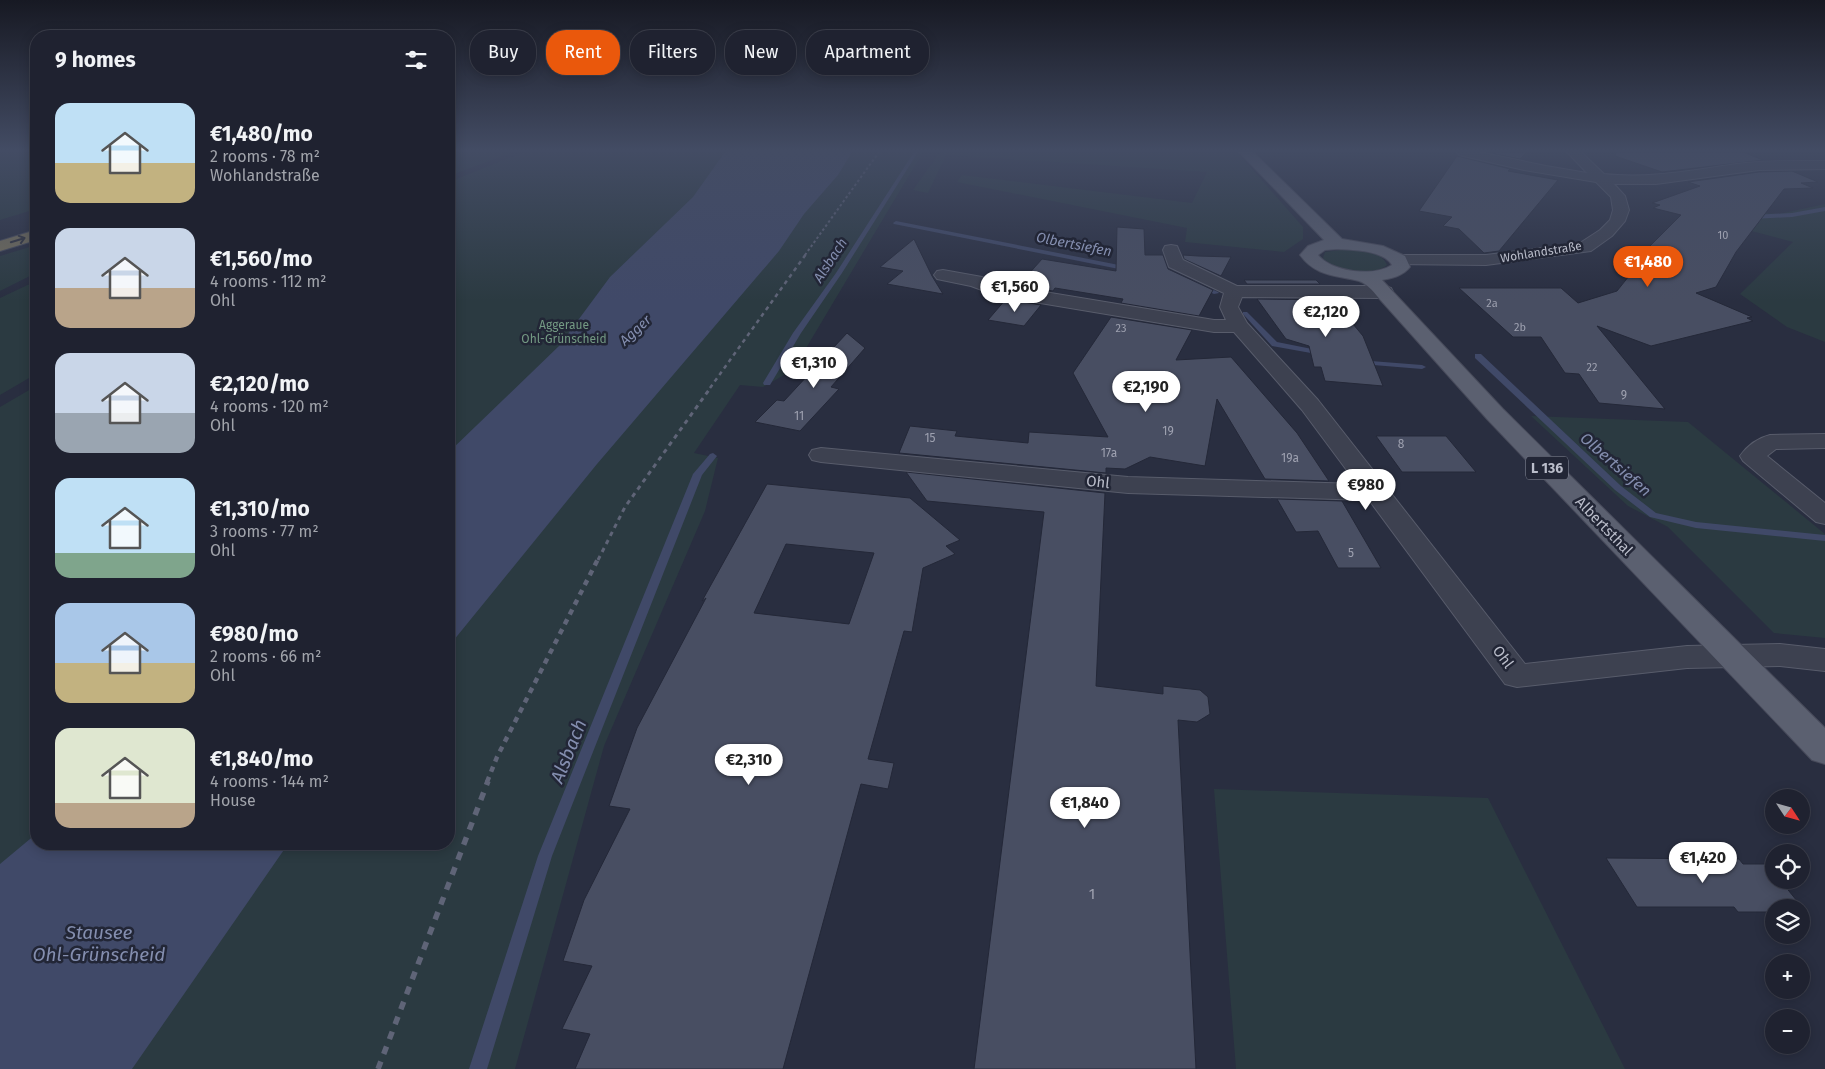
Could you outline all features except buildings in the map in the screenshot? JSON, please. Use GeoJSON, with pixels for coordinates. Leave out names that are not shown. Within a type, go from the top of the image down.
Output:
{"type":"FeatureCollection","features":[{"type":"Feature","properties":{"kind":"highway"},"geometry":{"type":"LineString","coordinates":[[0,231],[30,222]]}},
{"type":"Feature","properties":{"kind":"highway"},"geometry":{"type":"LineString","coordinates":[[0,246],[30,237]]}},
{"type":"Feature","properties":{"kind":"main road"},"geometry":{"type":"LineString","coordinates":[[1295,202],[1337,244]]}},
{"type":"Feature","properties":{"kind":"main road"},"geometry":{"type":"LineString","coordinates":[[1337,244],[1374,248],[1399,260],[1401,267],[1396,272],[1384,275],[1375,284],[1316,264],[1309,255],[1310,250],[1316,247],[1337,244]]}},
{"type":"Feature","properties":{"kind":"main road","name":"Albertsthal"},"geometry":{"type":"LineString","coordinates":[[1375,284],[1495,414],[1825,750]]}},
{"type":"Feature","properties":{"kind":"street","name":"Wohlandstraße"},"geometry":{"type":"LineString","coordinates":[[1399,260],[1486,260],[1585,247],[1606,232],[1617,221],[1621,210],[1619,202]]}},
{"type":"Feature","properties":{"kind":"street"},"geometry":{"type":"LineString","coordinates":[[1171,250],[1175,262],[1234,291],[1375,284]]}},
{"type":"Feature","properties":{"kind":"street"},"geometry":{"type":"LineString","coordinates":[[943,275],[976,281],[998,290],[1214,326],[1239,326]]}},
{"type":"Feature","properties":{"kind":"street","name":"Ohl"},"geometry":{"type":"LineString","coordinates":[[1234,291],[1229,307],[1239,326],[1310,405],[1517,676],[1687,656],[1732,655]]}},
{"type":"Feature","properties":{"kind":"street"},"geometry":{"type":"LineString","coordinates":[[1825,441],[1770,442],[1752,456],[1825,516]]}},
{"type":"Feature","properties":{"kind":"street","name":"Ohl"},"geometry":{"type":"LineString","coordinates":[[821,455],[1128,485],[1376,492]]}},
{"type":"Feature","properties":{"kind":"street"},"geometry":{"type":"LineString","coordinates":[[1732,655],[1780,655],[1825,660]]}},
{"type":"Feature","properties":{"kind":"green space"},"geometry":{"type":"Polygon","coordinates":[[[0,202],[30,202],[30,211],[0,220],[0,202]]]}},
{"type":"Feature","properties":{"kind":"green space","name":"Aggeraue Ohl-Grünscheid"},"geometry":{"type":"Polygon","coordinates":[[[455,202],[893,202],[793,370],[763,387],[740,385],[694,453],[718,458],[705,511],[604,746],[515,1069],[0,1069],[0,407],[30,390],[30,850],[455,850],[455,202]]]}},
{"type":"Feature","properties":{"kind":"green space"},"geometry":{"type":"Polygon","coordinates":[[[1056,202],[1183,202],[1281,202],[1303,227],[1303,239],[1284,252],[1185,242],[1187,228],[1056,202]]]}},
{"type":"Feature","properties":{"kind":"green space"},"geometry":{"type":"Polygon","coordinates":[[[1825,204],[1825,342],[1787,327],[1740,294],[1793,242],[1694,216],[1724,211],[1779,214],[1825,204]]]}},
{"type":"Feature","properties":{"kind":"green space"},"geometry":{"type":"Polygon","coordinates":[[[30,247],[30,276],[0,291],[0,256],[30,247]]]}},
{"type":"Feature","properties":{"kind":"green space"},"geometry":{"type":"Polygon","coordinates":[[[1348,249],[1376,254],[1387,265],[1373,271],[1354,270],[1336,266],[1323,258],[1325,252],[1348,249]]]}},
{"type":"Feature","properties":{"kind":"green space"},"geometry":{"type":"Polygon","coordinates":[[[30,284],[30,378],[0,395],[0,298],[30,284]]]}},
{"type":"Feature","properties":{"kind":"green space"},"geometry":{"type":"Polygon","coordinates":[[[1531,416],[1688,422],[1825,534],[1825,638],[1774,633],[1668,527],[1628,506],[1531,416]]]}},
{"type":"Feature","properties":{"kind":"green space"},"geometry":{"type":"Polygon","coordinates":[[[1214,789],[1488,798],[1625,1069],[1236,1069],[1214,789]]]}},
{"type":"Feature","properties":{"kind":"water","name":"Agger"},"geometry":{"type":"Polygon","coordinates":[[[688,202],[815,202],[779,251],[597,464],[455,639],[455,446],[559,346],[610,277],[688,202]]]}},
{"type":"Feature","properties":{"kind":"water","name":"Stausee Ohl-Grünscheid"},"geometry":{"type":"Polygon","coordinates":[[[30,839],[30,850],[284,850],[132,1069],[0,1069],[0,864],[30,839]]]}},
{"type":"Feature","properties":{"kind":"waterway","name":"Alsbach"},"geometry":{"type":"LineString","coordinates":[[767,383],[797,333],[839,273],[884,202]]}},
{"type":"Feature","properties":{"kind":"waterway"},"geometry":{"type":"LineString","coordinates":[[1752,217],[1792,215],[1825,209]]}},
{"type":"Feature","properties":{"kind":"waterway","name":"Olbertsiefen"},"geometry":{"type":"LineString","coordinates":[[896,223],[1129,269]]}},
{"type":"Feature","properties":{"kind":"waterway","name":"Olbertsiefen"},"geometry":{"type":"LineString","coordinates":[[1190,281],[1216,293]]}},
{"type":"Feature","properties":{"kind":"waterway","name":"Olbertsiefen"},"geometry":{"type":"LineString","coordinates":[[1245,313],[1275,344],[1322,353]]}},
{"type":"Feature","properties":{"kind":"waterway","name":"Olbertsiefen"},"geometry":{"type":"LineString","coordinates":[[1478,356],[1618,488],[1653,515],[1696,525],[1825,538]]}},
{"type":"Feature","properties":{"kind":"waterway","name":"Olbertsiefen"},"geometry":{"type":"LineString","coordinates":[[1361,362],[1422,367]]}},
{"type":"Feature","properties":{"kind":"waterway","name":"Alsbach"},"geometry":{"type":"LineString","coordinates":[[478,1069],[545,856],[698,474],[713,456]]}},
{"type":"Feature","properties":{"kind":"railway"},"geometry":{"type":"LineString","coordinates":[[805,255],[843,202]]}},
{"type":"Feature","properties":{"kind":"railway"},"geometry":{"type":"LineString","coordinates":[[710,388],[806,254]]}},
{"type":"Feature","properties":{"kind":"railway"},"geometry":{"type":"LineString","coordinates":[[598,560],[625,507],[711,387]]}},
{"type":"Feature","properties":{"kind":"railway"},"geometry":{"type":"LineString","coordinates":[[487,782],[497,757],[598,559]]}},
{"type":"Feature","properties":{"kind":"railway"},"geometry":{"type":"LineString","coordinates":[[378,1069],[488,781]]}}]}
